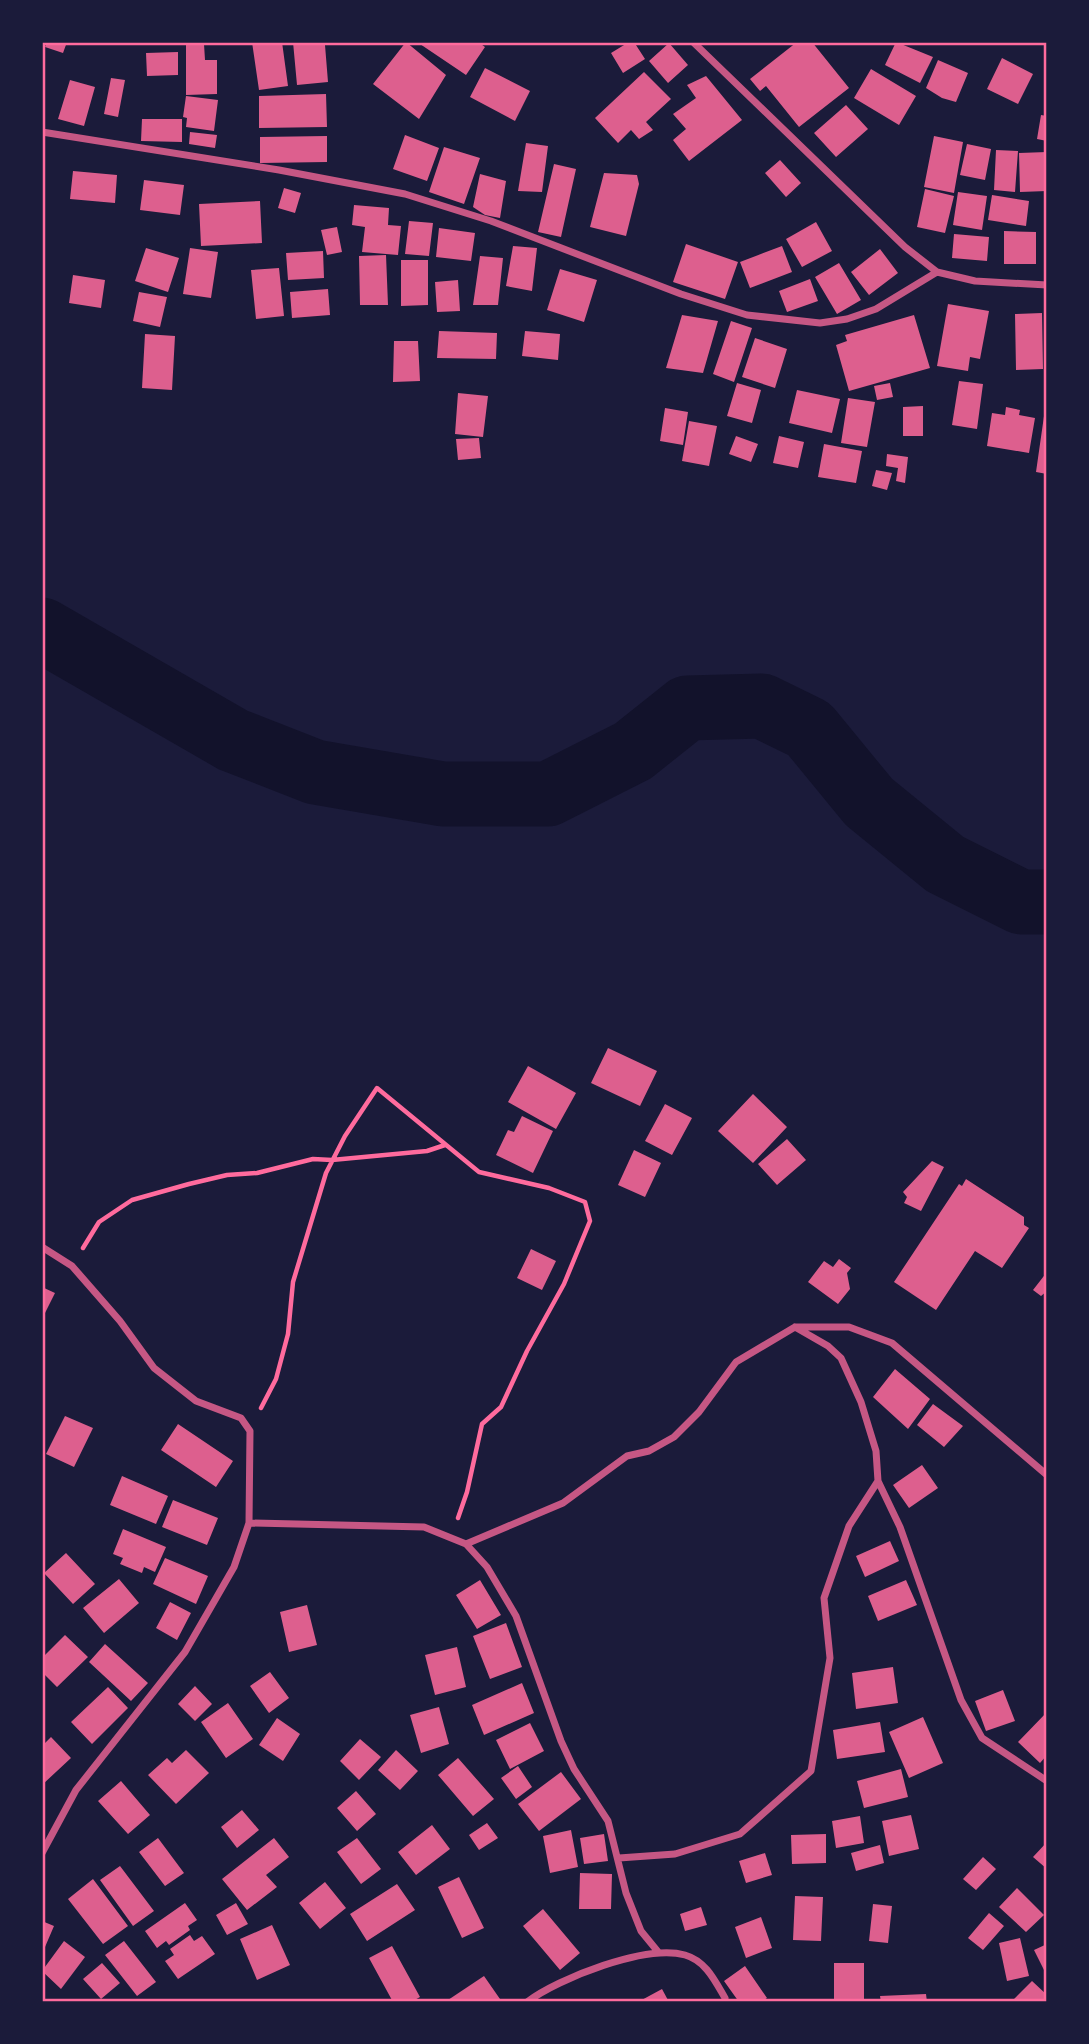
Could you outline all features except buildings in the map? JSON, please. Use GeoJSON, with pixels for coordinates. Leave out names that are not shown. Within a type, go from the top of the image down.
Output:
{"type":"FeatureCollection","features":[{"type":"Feature","properties":{"kind":"street"},"geometry":{"type":"LineString","coordinates":[[693,42],[905,247],[937,272],[975,281],[1047,285]]}},
{"type":"Feature","properties":{"kind":"street"},"geometry":{"type":"LineString","coordinates":[[42,132],[279,170],[405,194],[491,221],[681,294],[747,315],[799,322],[847,319],[876,309],[937,272]]}},
{"type":"Feature","properties":{"kind":"street"},"geometry":{"type":"LineString","coordinates":[[42,1247],[72,1266],[120,1321],[154,1368],[196,1401],[242,1418],[250,1431],[249,1523],[234,1567],[202,1618],[185,1652],[76,1790],[42,1853]]}},
{"type":"Feature","properties":{"kind":"street"},"geometry":{"type":"LineString","coordinates":[[466,1544],[563,1503],[626,1456],[649,1451],[674,1437],[699,1412],[736,1362],[795,1327],[849,1327],[892,1343],[1047,1475]]}},
{"type":"Feature","properties":{"kind":"street"},"geometry":{"type":"LineString","coordinates":[[795,1327],[828,1346],[841,1358],[861,1402],[876,1451],[877,1481],[901,1527],[961,1700],[982,1738],[1047,1782]]}},
{"type":"Feature","properties":{"kind":"street"},"geometry":{"type":"LineString","coordinates":[[619,1858],[675,1854],[740,1835],[811,1771],[830,1658],[824,1598],[849,1526],[877,1481]]}},
{"type":"Feature","properties":{"kind":"street"},"geometry":{"type":"LineString","coordinates":[[249,1523],[424,1527],[451,1535],[466,1544],[487,1567],[516,1616],[561,1741],[574,1769],[608,1821],[626,1893],[641,1931],[659,1953]]}},
{"type":"Feature","properties":{"kind":"street"},"geometry":{"type":"LineString","coordinates":[[527,2002],[590,1969],[659,1953],[686,1955],[707,1968],[725,1998]]}},
{"type":"Feature","properties":{"kind":"path"},"geometry":{"type":"LineString","coordinates":[[250,1431],[276,1379],[288,1335],[293,1282],[315,1204],[332,1160],[377,1088],[479,1172],[549,1188],[585,1202],[590,1221],[564,1284],[500,1407],[482,1424],[467,1492],[451,1535]]}},
{"type":"Feature","properties":{"kind":"path"},"geometry":{"type":"LineString","coordinates":[[72,1266],[99,1222],[132,1200],[227,1175],[257,1173],[313,1159],[332,1160],[427,1151],[446,1145]]}},
{"type":"Feature","properties":{"kind":"waterway"},"geometry":{"type":"LineString","coordinates":[[42,630],[233,740],[315,772],[443,794],[548,794],[633,751],[687,708],[762,706],[809,729],[869,802],[945,864],[1021,902],[1047,902]]}}]}
